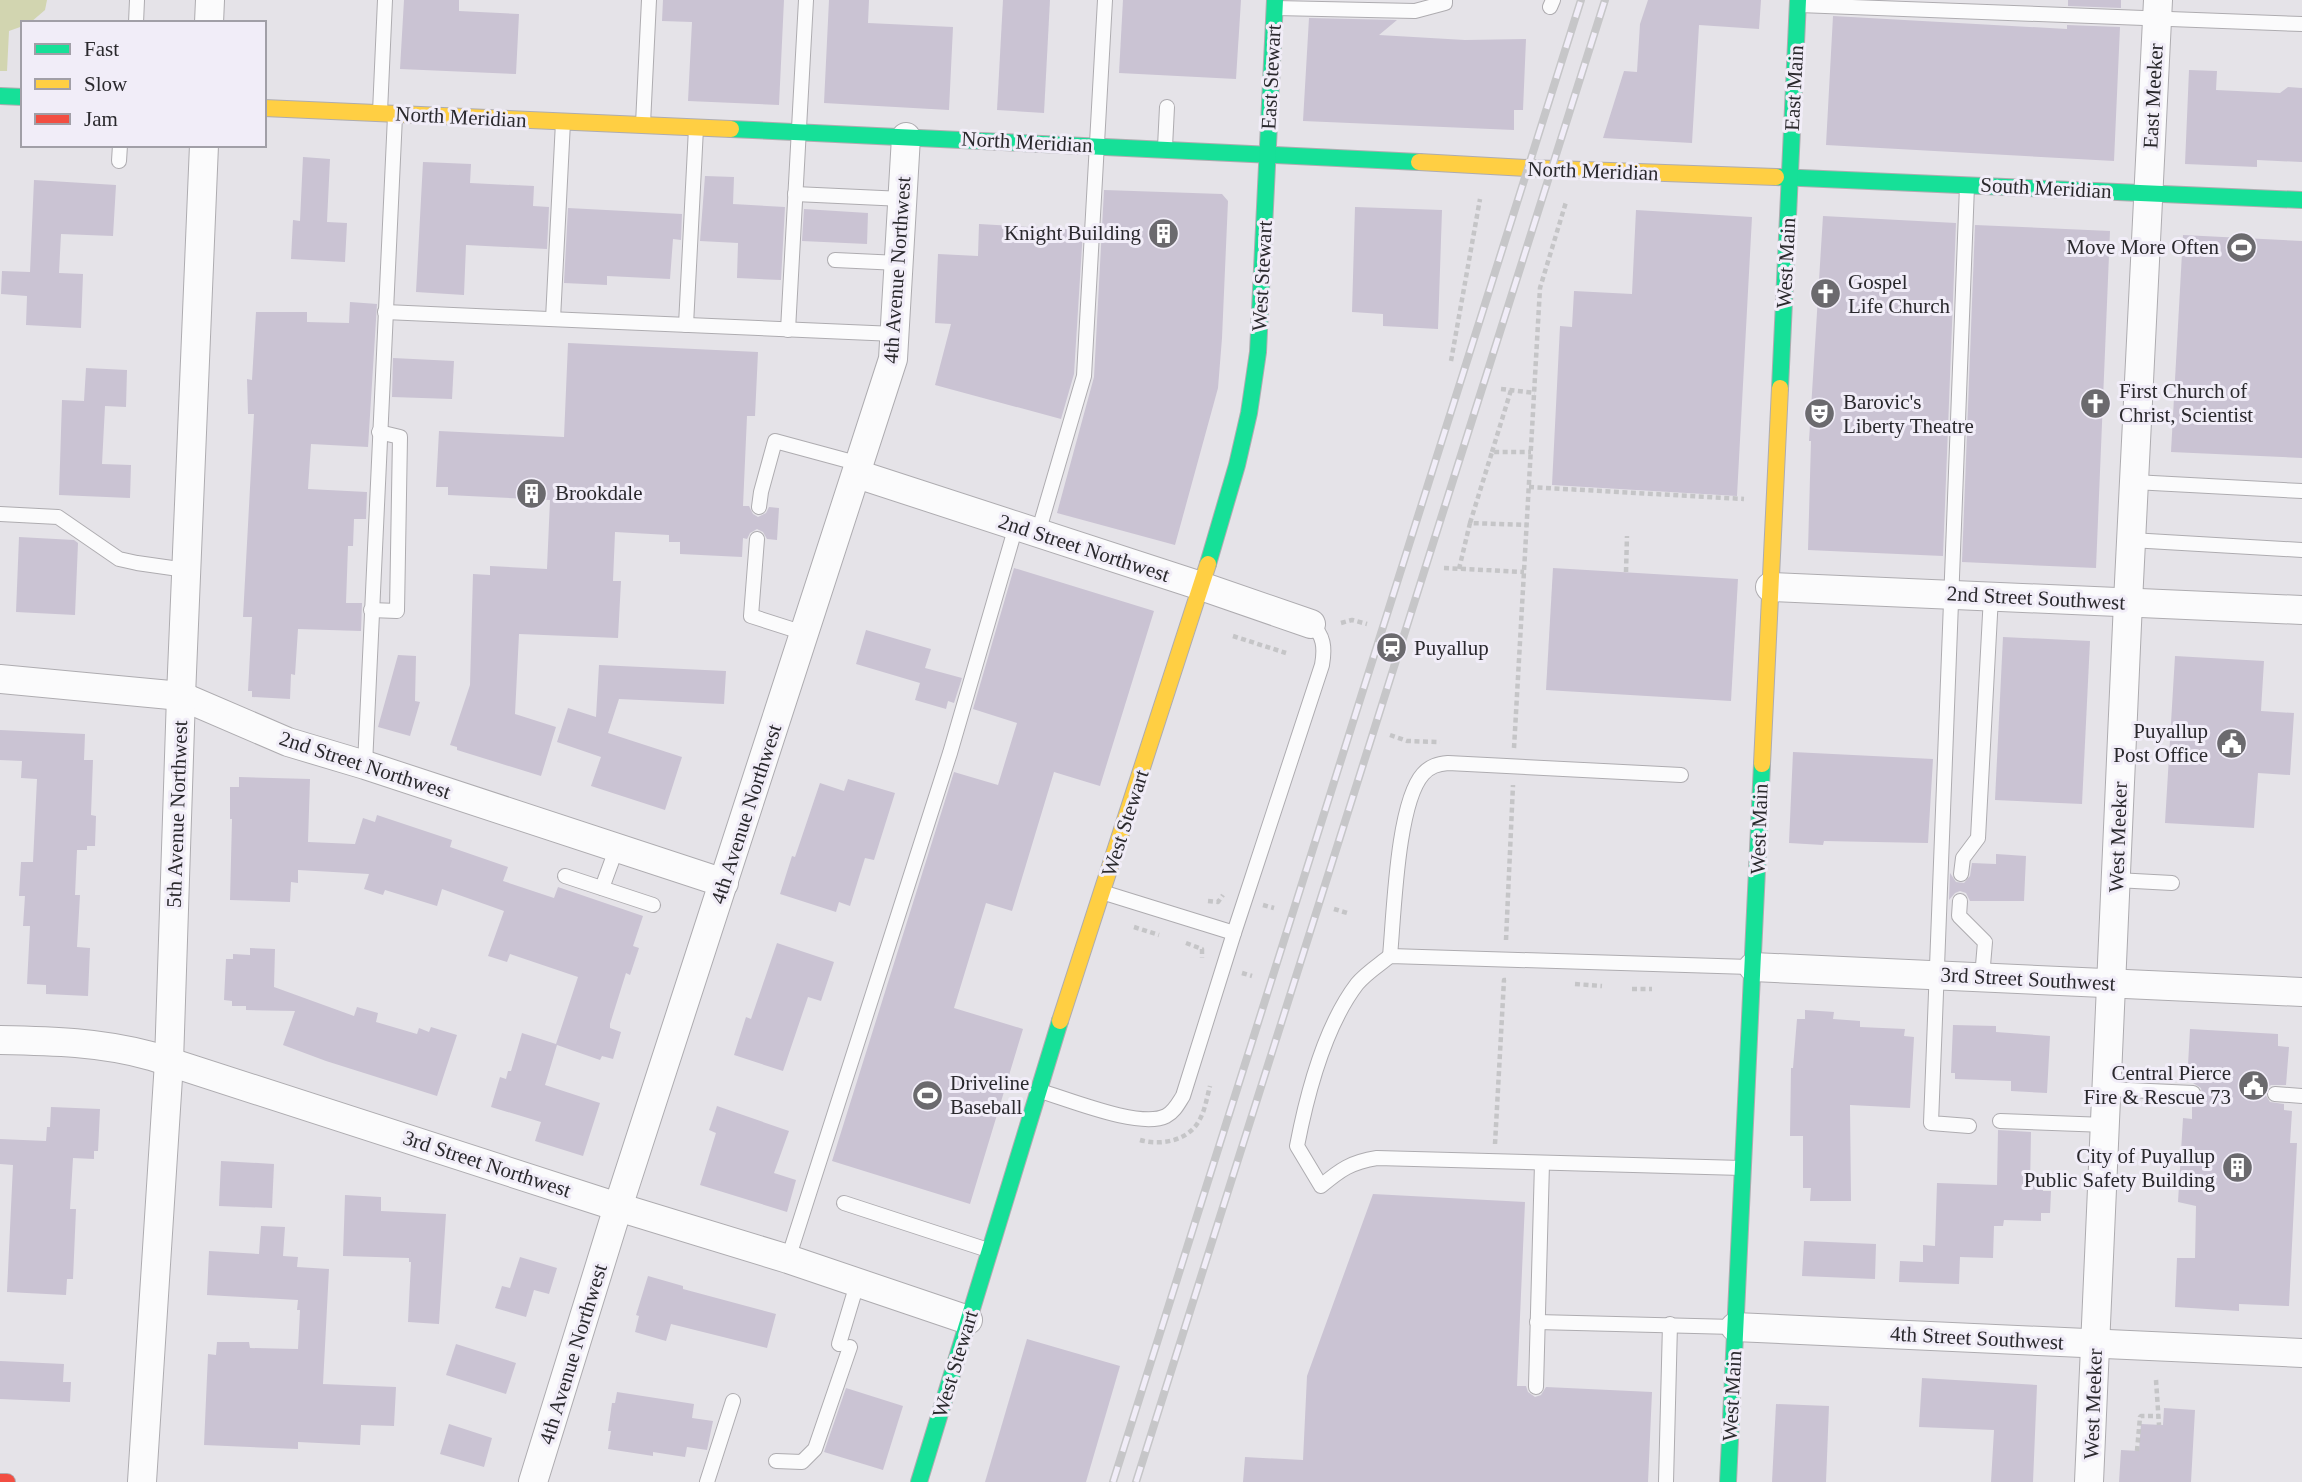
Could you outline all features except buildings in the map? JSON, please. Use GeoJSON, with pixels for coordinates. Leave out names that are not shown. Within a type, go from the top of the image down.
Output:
{"type":"FeatureCollection","features":[{"type":"Feature","properties":{"kind":"street"},"geometry":{"type":"LineString","coordinates":[[209,21],[210,0]]}},
{"type":"Feature","properties":{"kind":"street","name":"East Main"},"geometry":{"type":"LineString","coordinates":[[1790,177],[1798,2]]}},
{"type":"Feature","properties":{"kind":"street","name":"East Stewart"},"geometry":{"type":"LineString","coordinates":[[1268,153],[1275,4]]}},
{"type":"Feature","properties":{"kind":"street","name":"East Meeker"},"geometry":{"type":"LineString","coordinates":[[2148,193],[2158,10]]}},
{"type":"Feature","properties":{"kind":"street"},"geometry":{"type":"LineString","coordinates":[[0,96],[21,97]]}},
{"type":"Feature","properties":{"kind":"street","name":"North Meridian"},"geometry":{"type":"LineString","coordinates":[[266,108],[1268,153],[1527,169],[1790,177]]}},
{"type":"Feature","properties":{"kind":"street","name":"4th Avenue Northwest"},"geometry":{"type":"LineString","coordinates":[[533,1482],[618,1207],[893,359],[906,137]]}},
{"type":"Feature","properties":{"kind":"street","name":"5th Avenue Northwest"},"geometry":{"type":"LineString","coordinates":[[142,1482],[169,1062],[204,147]]}},
{"type":"Feature","properties":{"kind":"street","name":"West Stewart"},"geometry":{"type":"LineString","coordinates":[[919,1482],[1038,1090],[1237,465],[1255,381],[1268,153]]}},
{"type":"Feature","properties":{"kind":"street","name":"South Meridian"},"geometry":{"type":"LineString","coordinates":[[1790,177],[2302,200]]}},
{"type":"Feature","properties":{"kind":"street","name":"West Main"},"geometry":{"type":"LineString","coordinates":[[1728,1482],[1790,177]]}},
{"type":"Feature","properties":{"kind":"street","name":"West Meeker"},"geometry":{"type":"LineString","coordinates":[[2089,1482],[2148,193]]}},
{"type":"Feature","properties":{"kind":"street","name":"2nd Street Northwest"},"geometry":{"type":"LineString","coordinates":[[859,469],[1027,529],[1311,624]]}},
{"type":"Feature","properties":{"kind":"street","name":"2nd Street Southwest"},"geometry":{"type":"LineString","coordinates":[[1770,587],[2302,610]]}},
{"type":"Feature","properties":{"kind":"street","name":"2nd Street Northwest"},"geometry":{"type":"LineString","coordinates":[[0,679],[181,696],[288,742],[724,883]]}},
{"type":"Feature","properties":{"kind":"street","name":"3rd Street Southwest"},"geometry":{"type":"LineString","coordinates":[[1753,967],[2302,992]]}},
{"type":"Feature","properties":{"kind":"street","name":"3rd Street Northwest"},"geometry":{"type":"LineString","coordinates":[[0,1040],[107,1045],[169,1062],[788,1259],[968,1320]]}},
{"type":"Feature","properties":{"kind":"street","name":"4th Street Southwest"},"geometry":{"type":"LineString","coordinates":[[1735,1327],[2302,1353]]}},
{"type":"Feature","properties":{"kind":"street"},"geometry":{"type":"LineString","coordinates":[[0,1482],[7,1482]]}},
{"type":"Feature","properties":{"kind":"lane"},"geometry":{"type":"LineString","coordinates":[[136,21],[137,0]]}},
{"type":"Feature","properties":{"kind":"lane"},"geometry":{"type":"LineString","coordinates":[[365,765],[385,312],[385,0]]}},
{"type":"Feature","properties":{"kind":"lane"},"geometry":{"type":"LineString","coordinates":[[643,125],[649,0]]}},
{"type":"Feature","properties":{"kind":"lane"},"geometry":{"type":"LineString","coordinates":[[788,330],[806,0]]}},
{"type":"Feature","properties":{"kind":"lane"},"geometry":{"type":"LineString","coordinates":[[788,1259],[950,753],[1027,529],[1084,376],[1105,0]]}},
{"type":"Feature","properties":{"kind":"lane"},"geometry":{"type":"LineString","coordinates":[[1275,4],[1415,11],[1445,3],[1445,0]]}},
{"type":"Feature","properties":{"kind":"lane"},"geometry":{"type":"LineString","coordinates":[[1798,2],[2158,10],[2302,24]]}},
{"type":"Feature","properties":{"kind":"lane"},"geometry":{"type":"LineString","coordinates":[[1165,149],[1167,107]]}},
{"type":"Feature","properties":{"kind":"lane"},"geometry":{"type":"LineString","coordinates":[[553,319],[563,122]]}},
{"type":"Feature","properties":{"kind":"lane"},"geometry":{"type":"LineString","coordinates":[[686,325],[695,128]]}},
{"type":"Feature","properties":{"kind":"lane"},"geometry":{"type":"LineString","coordinates":[[119,161],[120,147]]}},
{"type":"Feature","properties":{"kind":"lane"},"geometry":{"type":"LineString","coordinates":[[1967,185],[1931,1123],[1969,1126]]}},
{"type":"Feature","properties":{"kind":"lane"},"geometry":{"type":"LineString","coordinates":[[795,194],[903,199]]}},
{"type":"Feature","properties":{"kind":"lane"},"geometry":{"type":"LineString","coordinates":[[835,260],[899,263]]}},
{"type":"Feature","properties":{"kind":"lane"},"geometry":{"type":"LineString","coordinates":[[385,312],[895,334]]}},
{"type":"Feature","properties":{"kind":"lane"},"geometry":{"type":"LineString","coordinates":[[371,610],[397,611],[400,437],[379,432]]}},
{"type":"Feature","properties":{"kind":"lane"},"geometry":{"type":"LineString","coordinates":[[759,507],[775,440],[859,469]]}},
{"type":"Feature","properties":{"kind":"lane"},"geometry":{"type":"LineString","coordinates":[[2134,482],[2302,491]]}},
{"type":"Feature","properties":{"kind":"lane"},"geometry":{"type":"LineString","coordinates":[[0,514],[58,517],[119,559],[186,569]]}},
{"type":"Feature","properties":{"kind":"lane"},"geometry":{"type":"LineString","coordinates":[[757,539],[751,616],[804,633]]}},
{"type":"Feature","properties":{"kind":"lane"},"geometry":{"type":"LineString","coordinates":[[2131,540],[2302,550]]}},
{"type":"Feature","properties":{"kind":"lane"},"geometry":{"type":"LineString","coordinates":[[1961,874],[1963,858],[1978,838],[1991,596]]}},
{"type":"Feature","properties":{"kind":"lane"},"geometry":{"type":"LineString","coordinates":[[1038,1090],[1138,1119],[1168,1116],[1183,1096],[1322,665],[1323,641],[1318,630],[1311,624]]}},
{"type":"Feature","properties":{"kind":"lane"},"geometry":{"type":"LineString","coordinates":[[1390,956],[1401,841],[1406,816],[1416,783],[1431,767],[1448,763],[1681,775]]}},
{"type":"Feature","properties":{"kind":"lane"},"geometry":{"type":"LineString","coordinates":[[602,888],[617,847]]}},
{"type":"Feature","properties":{"kind":"lane"},"geometry":{"type":"LineString","coordinates":[[565,876],[653,905]]}},
{"type":"Feature","properties":{"kind":"lane"},"geometry":{"type":"LineString","coordinates":[[2116,880],[2172,883]]}},
{"type":"Feature","properties":{"kind":"lane"},"geometry":{"type":"LineString","coordinates":[[1103,892],[1234,933]]}},
{"type":"Feature","properties":{"kind":"lane"},"geometry":{"type":"LineString","coordinates":[[1960,901],[1959,916],[1985,942],[1982,977]]}},
{"type":"Feature","properties":{"kind":"lane"},"geometry":{"type":"LineString","coordinates":[[1743,1168],[1377,1158],[1350,1165],[1321,1186],[1297,1146],[1305,1105],[1337,1013],[1359,982],[1390,956],[1753,967]]}},
{"type":"Feature","properties":{"kind":"lane"},"geometry":{"type":"LineString","coordinates":[[2107,1089],[2193,1093]]}},
{"type":"Feature","properties":{"kind":"lane"},"geometry":{"type":"LineString","coordinates":[[2275,1094],[2302,1096]]}},
{"type":"Feature","properties":{"kind":"lane"},"geometry":{"type":"LineString","coordinates":[[2000,1121],[2106,1125]]}},
{"type":"Feature","properties":{"kind":"lane"},"geometry":{"type":"LineString","coordinates":[[1536,1387],[1542,1163]]}},
{"type":"Feature","properties":{"kind":"lane"},"geometry":{"type":"LineString","coordinates":[[844,1203],[989,1251]]}},
{"type":"Feature","properties":{"kind":"lane"},"geometry":{"type":"LineString","coordinates":[[776,1461],[802,1462],[815,1449],[844,1346],[857,1284]]}},
{"type":"Feature","properties":{"kind":"lane"},"geometry":{"type":"LineString","coordinates":[[1538,1322],[1735,1327]]}},
{"type":"Feature","properties":{"kind":"lane"},"geometry":{"type":"LineString","coordinates":[[1666,1482],[1670,1324]]}},
{"type":"Feature","properties":{"kind":"lane"},"geometry":{"type":"LineString","coordinates":[[707,1482],[733,1401]]}},
{"type":"Feature","properties":{"kind":"path"},"geometry":{"type":"LineString","coordinates":[[1451,361],[1480,199]]}},
{"type":"Feature","properties":{"kind":"path"},"geometry":{"type":"LineString","coordinates":[[1514,756],[1541,288],[1566,202]]}},
{"type":"Feature","properties":{"kind":"path"},"geometry":{"type":"LineString","coordinates":[[1501,389],[1535,393]]}},
{"type":"Feature","properties":{"kind":"path"},"geometry":{"type":"LineString","coordinates":[[1459,569],[1470,523],[1511,390]]}},
{"type":"Feature","properties":{"kind":"path"},"geometry":{"type":"LineString","coordinates":[[1492,452],[1531,452]]}},
{"type":"Feature","properties":{"kind":"path"},"geometry":{"type":"LineString","coordinates":[[1529,488],[1745,499]]}},
{"type":"Feature","properties":{"kind":"path"},"geometry":{"type":"LineString","coordinates":[[1470,523],[1527,525]]}},
{"type":"Feature","properties":{"kind":"path"},"geometry":{"type":"LineString","coordinates":[[1626,572],[1627,536]]}},
{"type":"Feature","properties":{"kind":"path"},"geometry":{"type":"LineString","coordinates":[[1444,568],[1524,572]]}},
{"type":"Feature","properties":{"kind":"path"},"geometry":{"type":"LineString","coordinates":[[1341,623],[1352,620],[1367,624]]}},
{"type":"Feature","properties":{"kind":"path"},"geometry":{"type":"LineString","coordinates":[[1233,636],[1286,653]]}},
{"type":"Feature","properties":{"kind":"path"},"geometry":{"type":"LineString","coordinates":[[1390,735],[1407,741],[1443,742]]}},
{"type":"Feature","properties":{"kind":"path"},"geometry":{"type":"LineString","coordinates":[[1506,941],[1513,785]]}},
{"type":"Feature","properties":{"kind":"path"},"geometry":{"type":"LineString","coordinates":[[1334,909],[1347,913]]}},
{"type":"Feature","properties":{"kind":"path"},"geometry":{"type":"LineString","coordinates":[[1134,927],[1159,935]]}},
{"type":"Feature","properties":{"kind":"path"},"geometry":{"type":"LineString","coordinates":[[1494,1162],[1504,980]]}},
{"type":"Feature","properties":{"kind":"path"},"geometry":{"type":"LineString","coordinates":[[1570,984],[1602,986]]}},
{"type":"Feature","properties":{"kind":"path"},"geometry":{"type":"LineString","coordinates":[[1632,989],[1652,989]]}},
{"type":"Feature","properties":{"kind":"path"},"geometry":{"type":"LineString","coordinates":[[2156,1380],[2159,1425]]}},
{"type":"Feature","properties":{"kind":"path"},"geometry":{"type":"LineString","coordinates":[[2137,1451],[2140,1417],[2159,1416]]}},
{"type":"Feature","properties":{"kind":"green space"},"geometry":{"type":"Polygon","coordinates":[[[0,0],[47,0],[45,10],[32,21],[21,21],[21,27],[9,31],[7,71],[0,71],[0,0]]]}},
{"type":"Feature","properties":{"kind":"railway"},"geometry":{"type":"LineString","coordinates":[[1113,1482],[1581,0]]}},
{"type":"Feature","properties":{"kind":"railway"},"geometry":{"type":"LineString","coordinates":[[1136,1482],[1605,0]]}},
{"type":"Feature","properties":{"kind":"traffic: fast"},"geometry":{"type":"LineString","coordinates":[[1208,564],[1237,465],[1249,413],[1258,352],[1275,0]]}},
{"type":"Feature","properties":{"kind":"traffic: fast"},"geometry":{"type":"LineString","coordinates":[[1780,388],[1798,0]]}},
{"type":"Feature","properties":{"kind":"traffic: fast"},"geometry":{"type":"LineString","coordinates":[[0,96],[21,97]]}},
{"type":"Feature","properties":{"kind":"traffic: fast"},"geometry":{"type":"LineString","coordinates":[[731,129],[1419,162]]}},
{"type":"Feature","properties":{"kind":"traffic: fast"},"geometry":{"type":"LineString","coordinates":[[1776,177],[2302,200]]}},
{"type":"Feature","properties":{"kind":"traffic: fast"},"geometry":{"type":"LineString","coordinates":[[1728,1482],[1762,764]]}},
{"type":"Feature","properties":{"kind":"traffic: fast"},"geometry":{"type":"LineString","coordinates":[[919,1482],[1060,1021]]}},
{"type":"Feature","properties":{"kind":"traffic: slow"},"geometry":{"type":"LineString","coordinates":[[266,108],[731,129]]}},
{"type":"Feature","properties":{"kind":"traffic: slow"},"geometry":{"type":"LineString","coordinates":[[1419,162],[1776,177]]}},
{"type":"Feature","properties":{"kind":"traffic: slow"},"geometry":{"type":"LineString","coordinates":[[1762,764],[1780,388]]}},
{"type":"Feature","properties":{"kind":"traffic: slow"},"geometry":{"type":"LineString","coordinates":[[1060,1021],[1208,564]]}},
{"type":"Feature","properties":{"kind":"traffic: jam"},"geometry":{"type":"LineString","coordinates":[[0,1482],[7,1482]]}},
{"type":"Feature","properties":{"kind":"place","name":"Knight Building"},"geometry":{"type":"Point","coordinates":[1164,233]}},
{"type":"Feature","properties":{"kind":"place","name":"Move More Often"},"geometry":{"type":"Point","coordinates":[2242,247]}},
{"type":"Feature","properties":{"kind":"place","name":"Gospel Life Church"},"geometry":{"type":"Point","coordinates":[1825,294]}},
{"type":"Feature","properties":{"kind":"place","name":"First Church of Christ, Scientist"},"geometry":{"type":"Point","coordinates":[2096,403]}},
{"type":"Feature","properties":{"kind":"place","name":"Barovic's Liberty Theatre"},"geometry":{"type":"Point","coordinates":[1820,414]}},
{"type":"Feature","properties":{"kind":"place","name":"Brookdale"},"geometry":{"type":"Point","coordinates":[532,493]}},
{"type":"Feature","properties":{"kind":"place","name":"Puyallup"},"geometry":{"type":"Point","coordinates":[1391,648]}},
{"type":"Feature","properties":{"kind":"place","name":"Puyallup Post Office"},"geometry":{"type":"Point","coordinates":[2231,743]}},
{"type":"Feature","properties":{"kind":"place","name":"Central Pierce Fire & Rescue 73"},"geometry":{"type":"Point","coordinates":[2254,1085]}},
{"type":"Feature","properties":{"kind":"place","name":"Driveline Baseball"},"geometry":{"type":"Point","coordinates":[927,1095]}},
{"type":"Feature","properties":{"kind":"place","name":"City of Puyallup Public Safety Building"},"geometry":{"type":"Point","coordinates":[2238,1168]}}]}
